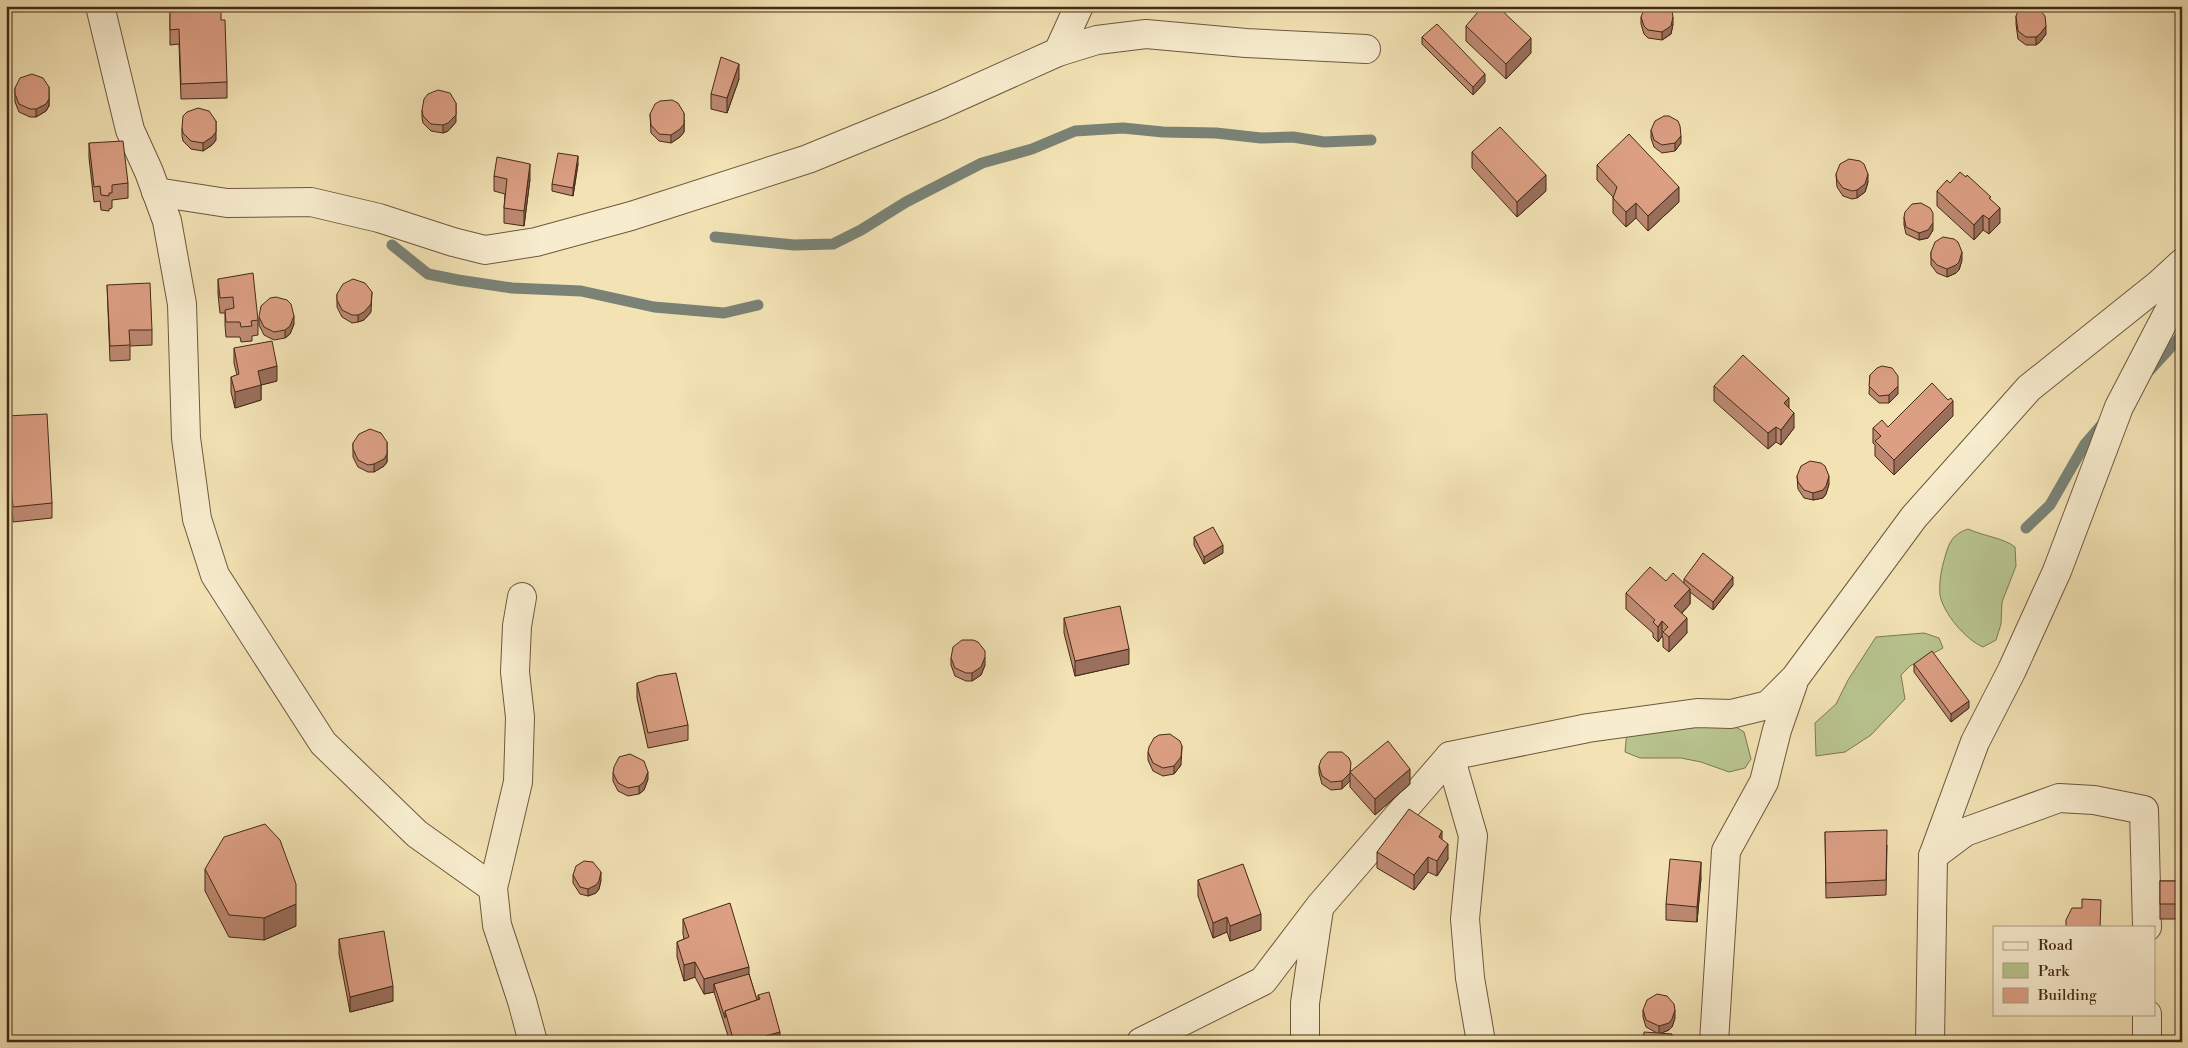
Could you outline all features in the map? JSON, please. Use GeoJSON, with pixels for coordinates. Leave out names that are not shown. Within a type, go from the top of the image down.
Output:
{"type":"FeatureCollection","features":[{"type":"Feature","properties":{"kind":"street"},"geometry":{"type":"LineString","coordinates":[[1058,52],[1079,6]]}},
{"type":"Feature","properties":{"kind":"street"},"geometry":{"type":"LineString","coordinates":[[108,8],[130,130],[167,221],[182,304],[186,438],[197,518],[215,575],[323,743],[417,834],[493,888]]}},
{"type":"Feature","properties":{"kind":"street"},"geometry":{"type":"LineString","coordinates":[[156,192],[227,203],[311,202],[379,218],[453,242],[485,250],[536,242],[631,216],[808,159],[940,105],[1058,52],[1097,40],[1146,34],[1246,43],[1366,49]]}},
{"type":"Feature","properties":{"kind":"street"},"geometry":{"type":"LineString","coordinates":[[1141,1042],[1263,981],[1320,906],[1450,756],[1588,728],[1697,713],[1731,714],[1768,705],[1795,678],[1914,517],[2028,388],[2158,285],[2182,263]]}},
{"type":"Feature","properties":{"kind":"street"},"geometry":{"type":"LineString","coordinates":[[1930,1042],[1934,856],[1975,742],[2012,670],[2057,571],[2119,407],[2182,286]]}},
{"type":"Feature","properties":{"kind":"street"},"geometry":{"type":"LineString","coordinates":[[522,597],[517,626],[515,672],[520,717],[518,782],[493,888],[497,925],[522,1001],[532,1042]]}},
{"type":"Feature","properties":{"kind":"street"},"geometry":{"type":"LineString","coordinates":[[1714,1042],[1726,851],[1764,782],[1795,678]]}},
{"type":"Feature","properties":{"kind":"street"},"geometry":{"type":"LineString","coordinates":[[1450,756],[1473,836],[1465,919],[1470,978],[1481,1042]]}},
{"type":"Feature","properties":{"kind":"street"},"geometry":{"type":"LineString","coordinates":[[1934,856],[1965,832],[2059,798],[2094,800],[2144,810],[2147,926]]}},
{"type":"Feature","properties":{"kind":"street"},"geometry":{"type":"LineString","coordinates":[[1305,1042],[1305,1003],[1320,906]]}},
{"type":"Feature","properties":{"kind":"street"},"geometry":{"type":"LineString","coordinates":[[2146,1042],[2147,1016]]}},
{"type":"Feature","properties":{"kind":"green space"},"geometry":{"type":"Polygon","coordinates":[[[1968,529],[2005,541],[2015,547],[2016,566],[2002,602],[2001,624],[1996,640],[1983,647],[1963,632],[1950,618],[1940,595],[1941,571],[1948,547],[1955,536],[1968,529]]]}},
{"type":"Feature","properties":{"kind":"green space"},"geometry":{"type":"Polygon","coordinates":[[[1924,633],[1939,638],[1943,648],[1910,666],[1901,675],[1905,699],[1871,735],[1845,752],[1816,756],[1815,723],[1836,704],[1848,680],[1876,637],[1924,633]]]}},
{"type":"Feature","properties":{"kind":"green space"},"geometry":{"type":"Polygon","coordinates":[[[1731,724],[1744,732],[1751,759],[1745,768],[1729,772],[1701,762],[1681,758],[1640,758],[1625,752],[1627,731],[1731,724]]]}},
{"type":"Feature","properties":{"kind":"building"},"geometry":{"type":"Polygon","coordinates":[[[1483,6],[1497,6],[1531,38],[1506,64],[1466,26],[1483,6]]]}},
{"type":"Feature","properties":{"kind":"building"},"geometry":{"type":"Polygon","coordinates":[[[1668,6],[1672,11],[1673,17],[1671,26],[1662,32],[1648,30],[1644,26],[1641,17],[1645,7],[1668,6]]]}},
{"type":"Feature","properties":{"kind":"building"},"geometry":{"type":"Polygon","coordinates":[[[2027,6],[2038,8],[2045,16],[2046,26],[2036,37],[2026,37],[2018,31],[2016,16],[2018,11],[2027,6]]]}},
{"type":"Feature","properties":{"kind":"building"},"geometry":{"type":"Polygon","coordinates":[[[221,10],[221,20],[225,20],[227,82],[181,84],[179,29],[170,30],[170,12],[221,10]]]}},
{"type":"Feature","properties":{"kind":"building"},"geometry":{"type":"Polygon","coordinates":[[[1437,24],[1485,74],[1473,87],[1422,37],[1437,24]]]}},
{"type":"Feature","properties":{"kind":"building"},"geometry":{"type":"Polygon","coordinates":[[[721,57],[739,64],[727,98],[711,94],[721,57]]]}},
{"type":"Feature","properties":{"kind":"building"},"geometry":{"type":"Polygon","coordinates":[[[32,74],[43,78],[49,87],[49,99],[46,104],[36,109],[30,109],[19,104],[15,94],[15,88],[20,78],[32,74]]]}},
{"type":"Feature","properties":{"kind":"building"},"geometry":{"type":"Polygon","coordinates":[[[438,90],[450,93],[456,103],[456,115],[443,125],[431,124],[423,116],[422,110],[424,99],[428,94],[438,90]]]}},
{"type":"Feature","properties":{"kind":"building"},"geometry":{"type":"Polygon","coordinates":[[[672,100],[678,103],[684,113],[684,124],[671,135],[659,134],[651,125],[650,114],[655,104],[660,101],[672,100]]]}},
{"type":"Feature","properties":{"kind":"building"},"geometry":{"type":"Polygon","coordinates":[[[198,108],[209,111],[216,121],[216,132],[203,143],[191,141],[183,133],[182,128],[183,116],[187,112],[198,108]]]}},
{"type":"Feature","properties":{"kind":"building"},"geometry":{"type":"Polygon","coordinates":[[[1664,116],[1669,116],[1678,121],[1681,136],[1675,143],[1662,145],[1654,140],[1651,130],[1655,121],[1664,116]]]}},
{"type":"Feature","properties":{"kind":"building"},"geometry":{"type":"Polygon","coordinates":[[[1500,127],[1546,175],[1517,202],[1472,152],[1500,127]]]}},
{"type":"Feature","properties":{"kind":"building"},"geometry":{"type":"Polygon","coordinates":[[[1629,134],[1679,187],[1648,216],[1636,203],[1626,212],[1613,198],[1617,187],[1597,165],[1629,134]]]}},
{"type":"Feature","properties":{"kind":"building"},"geometry":{"type":"Polygon","coordinates":[[[123,141],[128,183],[112,185],[112,193],[109,193],[109,196],[101,195],[100,186],[94,187],[89,143],[123,141]]]}},
{"type":"Feature","properties":{"kind":"building"},"geometry":{"type":"Polygon","coordinates":[[[558,153],[578,156],[573,188],[552,184],[558,153]]]}},
{"type":"Feature","properties":{"kind":"building"},"geometry":{"type":"Polygon","coordinates":[[[497,157],[530,164],[524,211],[504,208],[507,179],[494,176],[497,157]]]}},
{"type":"Feature","properties":{"kind":"building"},"geometry":{"type":"Polygon","coordinates":[[[1849,159],[1860,161],[1864,164],[1868,174],[1865,184],[1852,191],[1843,188],[1837,180],[1836,174],[1840,164],[1849,159]]]}},
{"type":"Feature","properties":{"kind":"building"},"geometry":{"type":"Polygon","coordinates":[[[1960,172],[1966,177],[1967,175],[2000,208],[1989,219],[1983,215],[1974,225],[1937,191],[1947,180],[1950,183],[1960,172]]]}},
{"type":"Feature","properties":{"kind":"building"},"geometry":{"type":"Polygon","coordinates":[[[1921,203],[1930,208],[1933,213],[1933,223],[1928,230],[1919,233],[1906,227],[1904,217],[1905,212],[1912,204],[1921,203]]]}},
{"type":"Feature","properties":{"kind":"building"},"geometry":{"type":"Polygon","coordinates":[[[1943,237],[1954,239],[1958,242],[1962,252],[1959,262],[1947,269],[1937,265],[1931,258],[1935,242],[1943,237]]]}},
{"type":"Feature","properties":{"kind":"building"},"geometry":{"type":"Polygon","coordinates":[[[253,273],[258,320],[251,321],[252,326],[241,327],[240,322],[226,322],[225,310],[234,308],[233,297],[220,298],[218,279],[253,273]]]}},
{"type":"Feature","properties":{"kind":"building"},"geometry":{"type":"Polygon","coordinates":[[[353,279],[365,283],[372,292],[371,304],[364,312],[358,315],[352,315],[342,310],[337,300],[337,294],[343,284],[353,279]]]}},
{"type":"Feature","properties":{"kind":"building"},"geometry":{"type":"Polygon","coordinates":[[[150,283],[152,330],[129,330],[130,345],[110,346],[107,285],[150,283]]]}},
{"type":"Feature","properties":{"kind":"building"},"geometry":{"type":"Polygon","coordinates":[[[276,297],[287,300],[291,304],[294,316],[290,326],[285,330],[274,332],[264,327],[259,317],[261,306],[270,298],[276,297]]]}},
{"type":"Feature","properties":{"kind":"building"},"geometry":{"type":"Polygon","coordinates":[[[272,341],[277,366],[258,371],[261,385],[235,392],[231,377],[239,374],[234,348],[272,341]]]}},
{"type":"Feature","properties":{"kind":"building"},"geometry":{"type":"Polygon","coordinates":[[[1743,355],[1789,398],[1784,403],[1794,413],[1781,430],[1776,427],[1768,433],[1714,386],[1743,355]]]}},
{"type":"Feature","properties":{"kind":"building"},"geometry":{"type":"Polygon","coordinates":[[[1882,366],[1892,368],[1898,376],[1898,386],[1889,395],[1879,396],[1869,386],[1870,375],[1882,366]]]}},
{"type":"Feature","properties":{"kind":"building"},"geometry":{"type":"Polygon","coordinates":[[[1932,383],[1948,400],[1951,398],[1953,401],[1894,460],[1875,441],[1881,436],[1873,428],[1882,420],[1888,427],[1932,383]]]}},
{"type":"Feature","properties":{"kind":"building"},"geometry":{"type":"Polygon","coordinates":[[[47,414],[52,503],[13,507],[6,416],[47,414]]]}},
{"type":"Feature","properties":{"kind":"building"},"geometry":{"type":"Polygon","coordinates":[[[370,429],[381,433],[387,442],[387,454],[384,459],[368,465],[358,460],[353,449],[353,443],[359,434],[370,429]]]}},
{"type":"Feature","properties":{"kind":"building"},"geometry":{"type":"Polygon","coordinates":[[[1810,461],[1821,463],[1825,466],[1829,476],[1823,490],[1813,493],[1804,490],[1798,482],[1797,476],[1801,466],[1810,461]]]}},
{"type":"Feature","properties":{"kind":"building"},"geometry":{"type":"Polygon","coordinates":[[[1213,527],[1223,545],[1204,557],[1194,537],[1213,527]]]}},
{"type":"Feature","properties":{"kind":"building"},"geometry":{"type":"Polygon","coordinates":[[[1703,553],[1733,577],[1713,602],[1684,579],[1703,553]]]}},
{"type":"Feature","properties":{"kind":"building"},"geometry":{"type":"Polygon","coordinates":[[[1650,567],[1666,581],[1673,573],[1690,589],[1674,606],[1687,618],[1669,637],[1663,632],[1668,627],[1662,621],[1658,627],[1653,622],[1655,620],[1626,593],[1650,567]]]}},
{"type":"Feature","properties":{"kind":"building"},"geometry":{"type":"Polygon","coordinates":[[[1120,606],[1129,649],[1075,661],[1064,618],[1120,606]]]}},
{"type":"Feature","properties":{"kind":"building"},"geometry":{"type":"Polygon","coordinates":[[[962,640],[978,642],[985,651],[981,667],[972,673],[966,673],[955,668],[951,658],[953,647],[962,640]]]}},
{"type":"Feature","properties":{"kind":"building"},"geometry":{"type":"Polygon","coordinates":[[[1932,651],[1969,701],[1951,714],[1914,664],[1932,651]]]}},
{"type":"Feature","properties":{"kind":"building"},"geometry":{"type":"Polygon","coordinates":[[[676,673],[688,725],[648,733],[637,683],[657,676],[676,673]]]}},
{"type":"Feature","properties":{"kind":"building"},"geometry":{"type":"Polygon","coordinates":[[[1170,734],[1180,741],[1182,746],[1181,757],[1174,766],[1163,768],[1153,763],[1148,752],[1149,747],[1154,738],[1159,735],[1170,734]]]}},
{"type":"Feature","properties":{"kind":"building"},"geometry":{"type":"Polygon","coordinates":[[[1388,741],[1410,769],[1375,799],[1350,772],[1388,741]]]}},
{"type":"Feature","properties":{"kind":"building"},"geometry":{"type":"Polygon","coordinates":[[[1328,752],[1342,752],[1349,758],[1351,763],[1350,773],[1342,781],[1331,782],[1322,776],[1319,766],[1321,760],[1328,752]]]}},
{"type":"Feature","properties":{"kind":"building"},"geometry":{"type":"Polygon","coordinates":[[[630,754],[644,761],[648,772],[644,782],[639,786],[628,788],[618,783],[613,773],[619,757],[630,754]]]}},
{"type":"Feature","properties":{"kind":"building"},"geometry":{"type":"Polygon","coordinates":[[[1409,809],[1442,831],[1439,837],[1448,844],[1437,861],[1428,857],[1414,875],[1377,852],[1409,809]]]}},
{"type":"Feature","properties":{"kind":"building"},"geometry":{"type":"Polygon","coordinates":[[[265,824],[280,840],[296,884],[296,904],[264,918],[229,915],[205,869],[224,837],[265,824]]]}},
{"type":"Feature","properties":{"kind":"building"},"geometry":{"type":"Polygon","coordinates":[[[1887,830],[1886,880],[1826,883],[1825,832],[1887,830]]]}},
{"type":"Feature","properties":{"kind":"building"},"geometry":{"type":"Polygon","coordinates":[[[1670,859],[1701,862],[1697,907],[1666,904],[1670,859]]]}},
{"type":"Feature","properties":{"kind":"building"},"geometry":{"type":"Polygon","coordinates":[[[584,861],[593,862],[601,872],[596,885],[588,889],[580,887],[573,875],[576,866],[584,861]]]}},
{"type":"Feature","properties":{"kind":"building"},"geometry":{"type":"Polygon","coordinates":[[[1243,864],[1261,914],[1230,926],[1227,917],[1213,923],[1198,880],[1243,864]]]}},
{"type":"Feature","properties":{"kind":"building"},"geometry":{"type":"Polygon","coordinates":[[[2160,881],[2182,881],[2182,904],[2160,904],[2160,881]]]}},
{"type":"Feature","properties":{"kind":"building"},"geometry":{"type":"Polygon","coordinates":[[[2082,899],[2101,900],[2100,926],[2066,926],[2066,920],[2072,908],[2082,908],[2082,899]]]}},
{"type":"Feature","properties":{"kind":"building"},"geometry":{"type":"Polygon","coordinates":[[[730,903],[749,967],[704,979],[695,962],[684,965],[677,942],[689,937],[683,919],[730,903]]]}},
{"type":"Feature","properties":{"kind":"building"},"geometry":{"type":"Polygon","coordinates":[[[384,931],[393,986],[350,997],[339,939],[384,931]]]}},
{"type":"Feature","properties":{"kind":"building"},"geometry":{"type":"Polygon","coordinates":[[[749,974],[757,1000],[725,1011],[725,1018],[714,984],[749,974]]]}},
{"type":"Feature","properties":{"kind":"building"},"geometry":{"type":"Polygon","coordinates":[[[769,992],[780,1032],[744,1042],[734,1042],[725,1011],[760,999],[758,995],[769,992]]]}},
{"type":"Feature","properties":{"kind":"building"},"geometry":{"type":"Polygon","coordinates":[[[1657,994],[1667,996],[1674,1004],[1675,1010],[1669,1023],[1659,1026],[1646,1020],[1643,1010],[1647,1000],[1657,994]]]}},
{"type":"Feature","properties":{"kind":"building"},"geometry":{"type":"Polygon","coordinates":[[[1644,1032],[1672,1034],[1672,1041],[1676,1042],[1643,1042],[1644,1032]]]}},
{"type":"Feature","properties":{"kind":"building"},"geometry":{"type":"Polygon","coordinates":[[[2057,1037],[2095,1037],[2094,1042],[2057,1042],[2057,1037]]]}},
{"type":"Feature","properties":{"kind":"waterway"},"geometry":{"type":"LineString","coordinates":[[715,237],[794,245],[833,244],[861,230],[906,202],[982,163],[1032,149],[1075,131],[1123,128],[1163,132],[1216,133],[1261,138],[1293,137],[1324,142],[1371,140]]}},
{"type":"Feature","properties":{"kind":"waterway"},"geometry":{"type":"LineString","coordinates":[[392,245],[428,274],[458,280],[512,288],[581,291],[654,307],[724,313],[758,305]]}},
{"type":"Feature","properties":{"kind":"waterway"},"geometry":{"type":"LineString","coordinates":[[2149,371],[2182,335]]}},
{"type":"Feature","properties":{"kind":"waterway"},"geometry":{"type":"LineString","coordinates":[[2026,528],[2050,505],[2085,444],[2104,422]]}}]}
